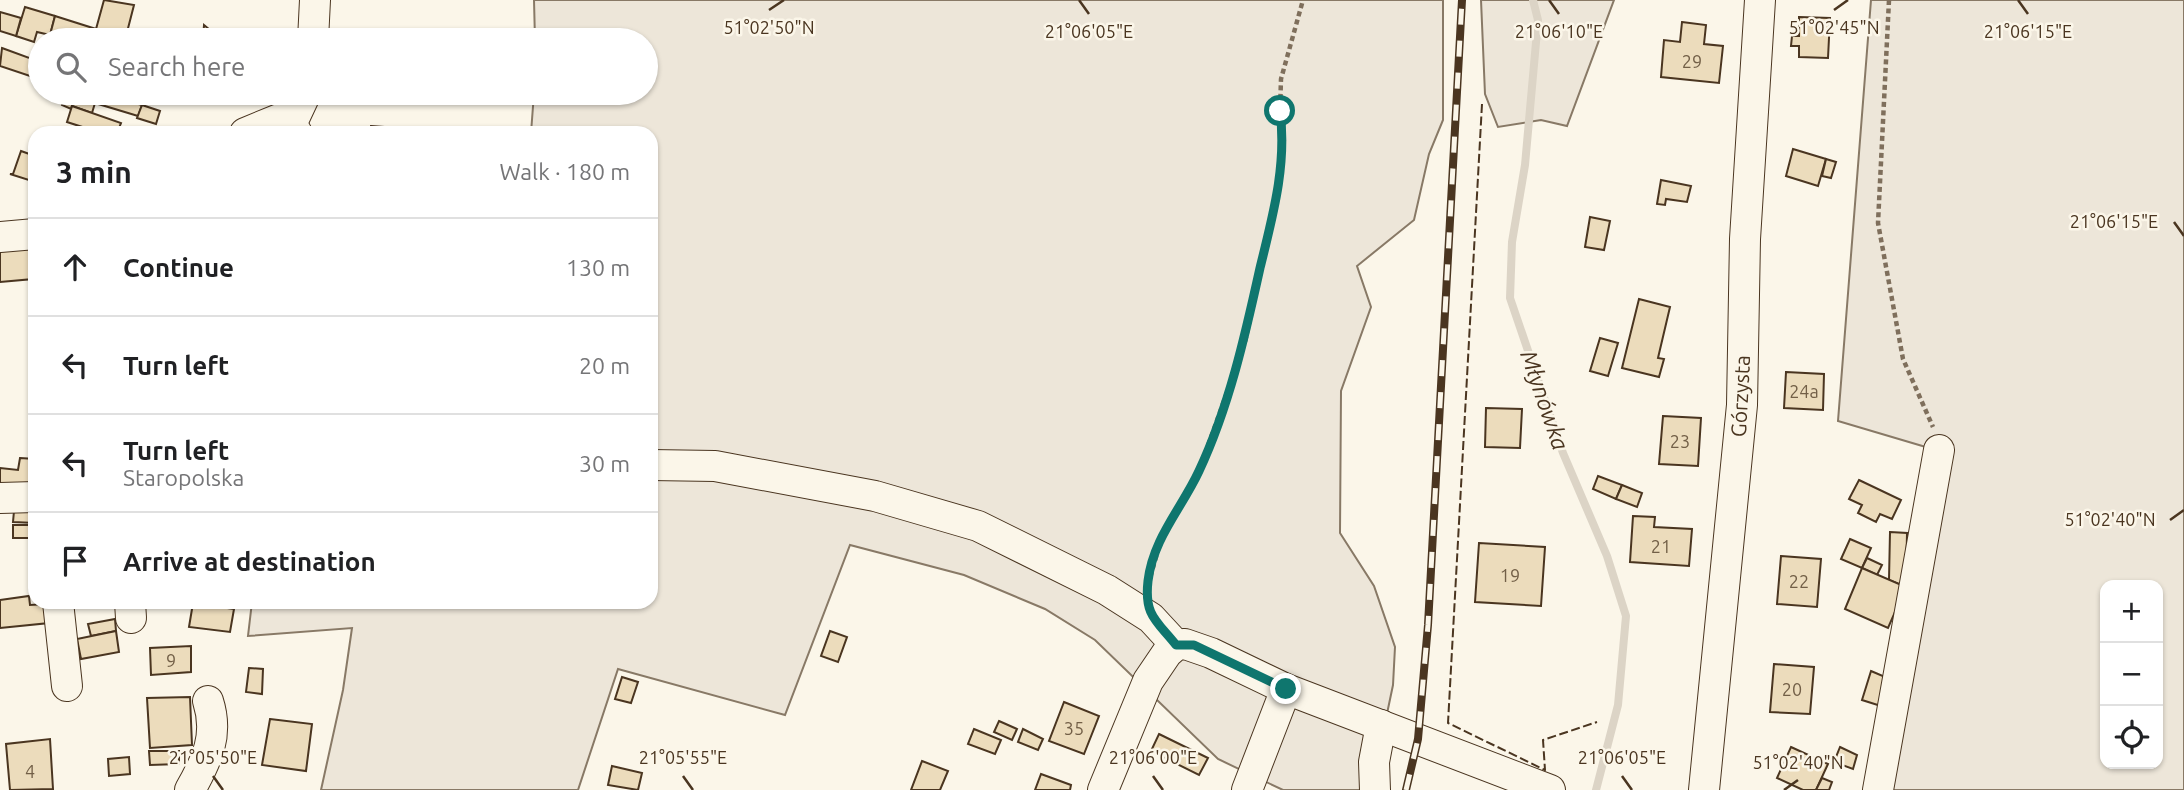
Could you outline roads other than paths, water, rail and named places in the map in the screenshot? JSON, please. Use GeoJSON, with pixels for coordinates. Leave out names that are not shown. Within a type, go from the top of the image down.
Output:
{"type":"FeatureCollection","features":[{"type":"Feature","properties":{"kind":"street"},"geometry":{"type":"LineString","coordinates":[[314,28],[315,0]]}},
{"type":"Feature","properties":{"kind":"street","name":"Górzysta"},"geometry":{"type":"LineString","coordinates":[[1704,790],[1741,405],[1745,239],[1760,0]]}},
{"type":"Feature","properties":{"kind":"street"},"geometry":{"type":"LineString","coordinates":[[295,126],[302,105]]}},
{"type":"Feature","properties":{"kind":"street"},"geometry":{"type":"LineString","coordinates":[[261,126],[275,120],[288,126]]}},
{"type":"Feature","properties":{"kind":"street"},"geometry":{"type":"LineString","coordinates":[[0,237],[28,235]]}},
{"type":"Feature","properties":{"kind":"street"},"geometry":{"type":"LineString","coordinates":[[1878,790],[1939,450]]}},
{"type":"Feature","properties":{"kind":"street"},"geometry":{"type":"LineString","coordinates":[[658,465],[711,466],[875,496],[978,526],[1100,586],[1151,618],[1176,645]]}},
{"type":"Feature","properties":{"kind":"street"},"geometry":{"type":"LineString","coordinates":[[0,498],[28,497]]}},
{"type":"Feature","properties":{"kind":"street"},"geometry":{"type":"LineString","coordinates":[[59,609],[67,686]]}},
{"type":"Feature","properties":{"kind":"street"},"geometry":{"type":"LineString","coordinates":[[1103,790],[1148,681],[1167,653],[1176,645],[1194,645],[1286,689],[1549,790]]}},
{"type":"Feature","properties":{"kind":"street"},"geometry":{"type":"LineString","coordinates":[[1247,790],[1286,689]]}},
{"type":"Feature","properties":{"kind":"street"},"geometry":{"type":"LineString","coordinates":[[190,790],[209,757],[212,745],[213,720],[208,701]]}},
{"type":"Feature","properties":{"kind":"street"},"geometry":{"type":"LineString","coordinates":[[1375,790],[1374,762],[1381,726]]}},
{"type":"Feature","properties":{"kind":"waterway","name":"Młynówka"},"geometry":{"type":"LineString","coordinates":[[1533,0],[1538,20],[1525,165],[1512,242],[1510,298],[1563,453],[1607,556],[1626,616],[1618,705],[1596,790]]}},
{"type":"Feature","properties":{"kind":"railway"},"geometry":{"type":"LineString","coordinates":[[1406,790],[1418,739],[1428,625],[1462,0]]}}]}
